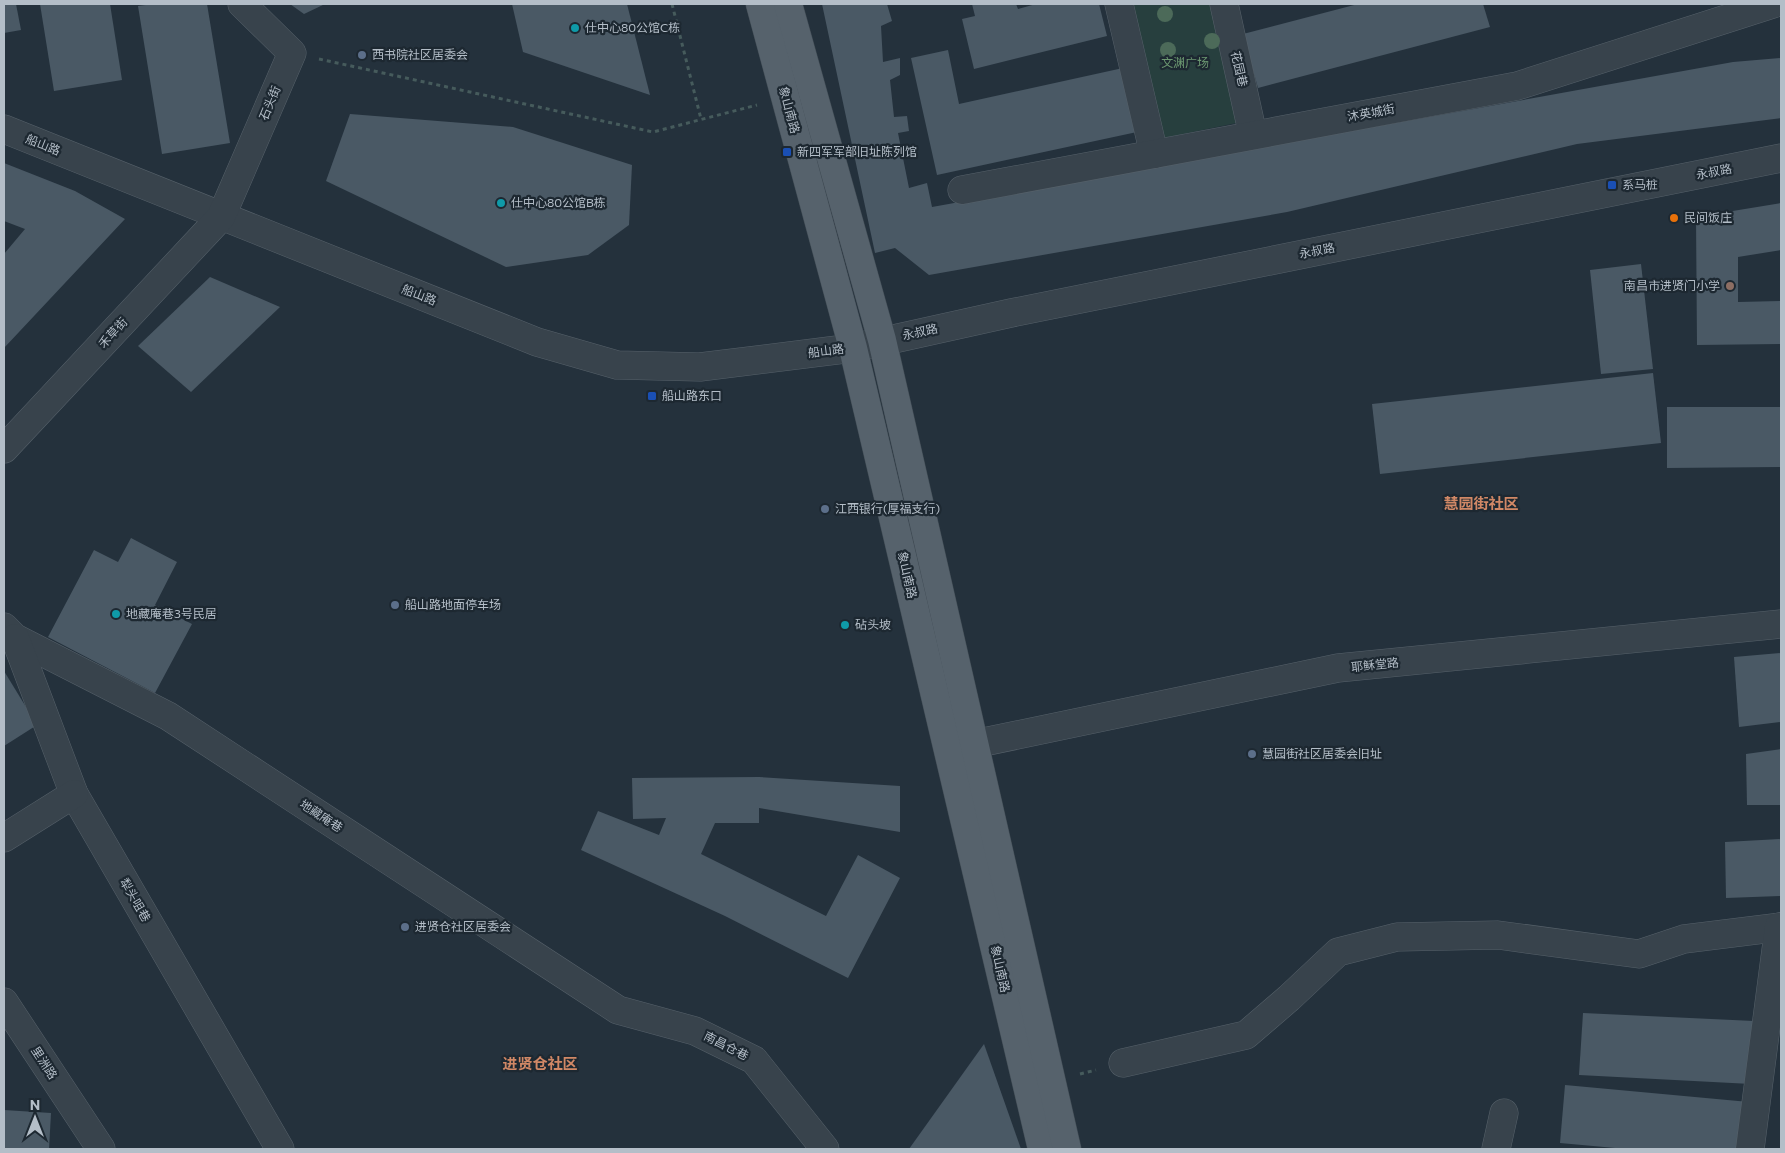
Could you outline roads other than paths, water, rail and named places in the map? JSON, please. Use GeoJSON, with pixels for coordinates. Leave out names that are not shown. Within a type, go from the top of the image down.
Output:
{"type":"FeatureCollection","features":[{"type":"Feature","properties":{"kind":"main road","name":"象山南路"},"geometry":{"type":"LineString","coordinates":[[760,4],[853,348],[1042,1149]]}},
{"type":"Feature","properties":{"kind":"main road","name":"象山南路"},"geometry":{"type":"LineString","coordinates":[[788,4],[882,340],[1067,1149]]}},
{"type":"Feature","properties":{"kind":"street","name":"石头街"},"geometry":{"type":"LineString","coordinates":[[221,217],[292,53],[242,4]]}},
{"type":"Feature","properties":{"kind":"street"},"geometry":{"type":"LineString","coordinates":[[1119,4],[1154,154]]}},
{"type":"Feature","properties":{"kind":"street","name":"花园巷"},"geometry":{"type":"LineString","coordinates":[[1224,4],[1253,135]]}},
{"type":"Feature","properties":{"kind":"street","name":"沐英城街"},"geometry":{"type":"LineString","coordinates":[[962,190],[1518,86],[1773,4]]}},
{"type":"Feature","properties":{"kind":"street","name":"船山路"},"geometry":{"type":"LineString","coordinates":[[4,130],[537,342],[617,365],[700,367],[853,348]]}},
{"type":"Feature","properties":{"kind":"street","name":"永叔路"},"geometry":{"type":"LineString","coordinates":[[853,348],[882,340],[1781,158]]}},
{"type":"Feature","properties":{"kind":"street","name":"禾草街"},"geometry":{"type":"LineString","coordinates":[[4,449],[221,217]]}},
{"type":"Feature","properties":{"kind":"street","name":"耶稣堂路"},"geometry":{"type":"LineString","coordinates":[[974,744],[1338,668],[1781,624]]}},
{"type":"Feature","properties":{"kind":"street","name":"犁头咀巷"},"geometry":{"type":"LineString","coordinates":[[10,632],[74,794],[280,1149]]}},
{"type":"Feature","properties":{"kind":"street","name":"地藏庵巷"},"geometry":{"type":"LineString","coordinates":[[10,632],[168,716],[618,1010]]}},
{"type":"Feature","properties":{"kind":"street"},"geometry":{"type":"LineString","coordinates":[[4,838],[74,794]]}},
{"type":"Feature","properties":{"kind":"street"},"geometry":{"type":"LineString","coordinates":[[1123,1064],[1246,1035],[1338,952],[1397,937],[1498,935],[1639,954],[1684,940],[1780,927],[1750,1149]]}},
{"type":"Feature","properties":{"kind":"street","name":"里洲路"},"geometry":{"type":"LineString","coordinates":[[4,1002],[101,1149]]}},
{"type":"Feature","properties":{"kind":"street","name":"南昌仓巷"},"geometry":{"type":"LineString","coordinates":[[618,1010],[695,1031],[754,1060],[825,1149]]}},
{"type":"Feature","properties":{"kind":"street"},"geometry":{"type":"LineString","coordinates":[[1496,1149],[1504,1113]]}},
{"type":"Feature","properties":{"kind":"place","name":"仕中心80公馆C栋"},"geometry":{"type":"Point","coordinates":[575,28]}},
{"type":"Feature","properties":{"kind":"place","name":"西书院社区居委会"},"geometry":{"type":"Point","coordinates":[362,55]}},
{"type":"Feature","properties":{"kind":"place","name":"新四军军部旧址陈列馆"},"geometry":{"type":"Point","coordinates":[787,152]}},
{"type":"Feature","properties":{"kind":"place","name":"系马桩"},"geometry":{"type":"Point","coordinates":[1612,185]}},
{"type":"Feature","properties":{"kind":"place","name":"仕中心80公馆B栋"},"geometry":{"type":"Point","coordinates":[501,203]}},
{"type":"Feature","properties":{"kind":"place","name":"民间饭庄"},"geometry":{"type":"Point","coordinates":[1674,218]}},
{"type":"Feature","properties":{"kind":"place","name":"南昌市进贤门小学"},"geometry":{"type":"Point","coordinates":[1730,286]}},
{"type":"Feature","properties":{"kind":"place","name":"船山路东口"},"geometry":{"type":"Point","coordinates":[652,396]}},
{"type":"Feature","properties":{"kind":"place","name":"江西银行(厚福支行)"},"geometry":{"type":"Point","coordinates":[825,509]}},
{"type":"Feature","properties":{"kind":"place","name":"船山路地面停车场"},"geometry":{"type":"Point","coordinates":[395,605]}},
{"type":"Feature","properties":{"kind":"place","name":"地藏庵巷3号民居"},"geometry":{"type":"Point","coordinates":[116,614]}},
{"type":"Feature","properties":{"kind":"place","name":"砧头坡"},"geometry":{"type":"Point","coordinates":[845,625]}},
{"type":"Feature","properties":{"kind":"place","name":"慧园街社区居委会旧址"},"geometry":{"type":"Point","coordinates":[1252,754]}},
{"type":"Feature","properties":{"kind":"place","name":"进贤仓社区居委会"},"geometry":{"type":"Point","coordinates":[405,927]}},
{"type":"Feature","properties":{"kind":"district","name":"慧园街社区"},"geometry":{"type":"Point","coordinates":[1481,504]}},
{"type":"Feature","properties":{"kind":"district","name":"进贤仓社区"},"geometry":{"type":"Point","coordinates":[540,1064]}},
{"type":"Feature","properties":{"kind":"park label","name":"文渊广场"},"geometry":{"type":"Point","coordinates":[1185,63]}}]}
